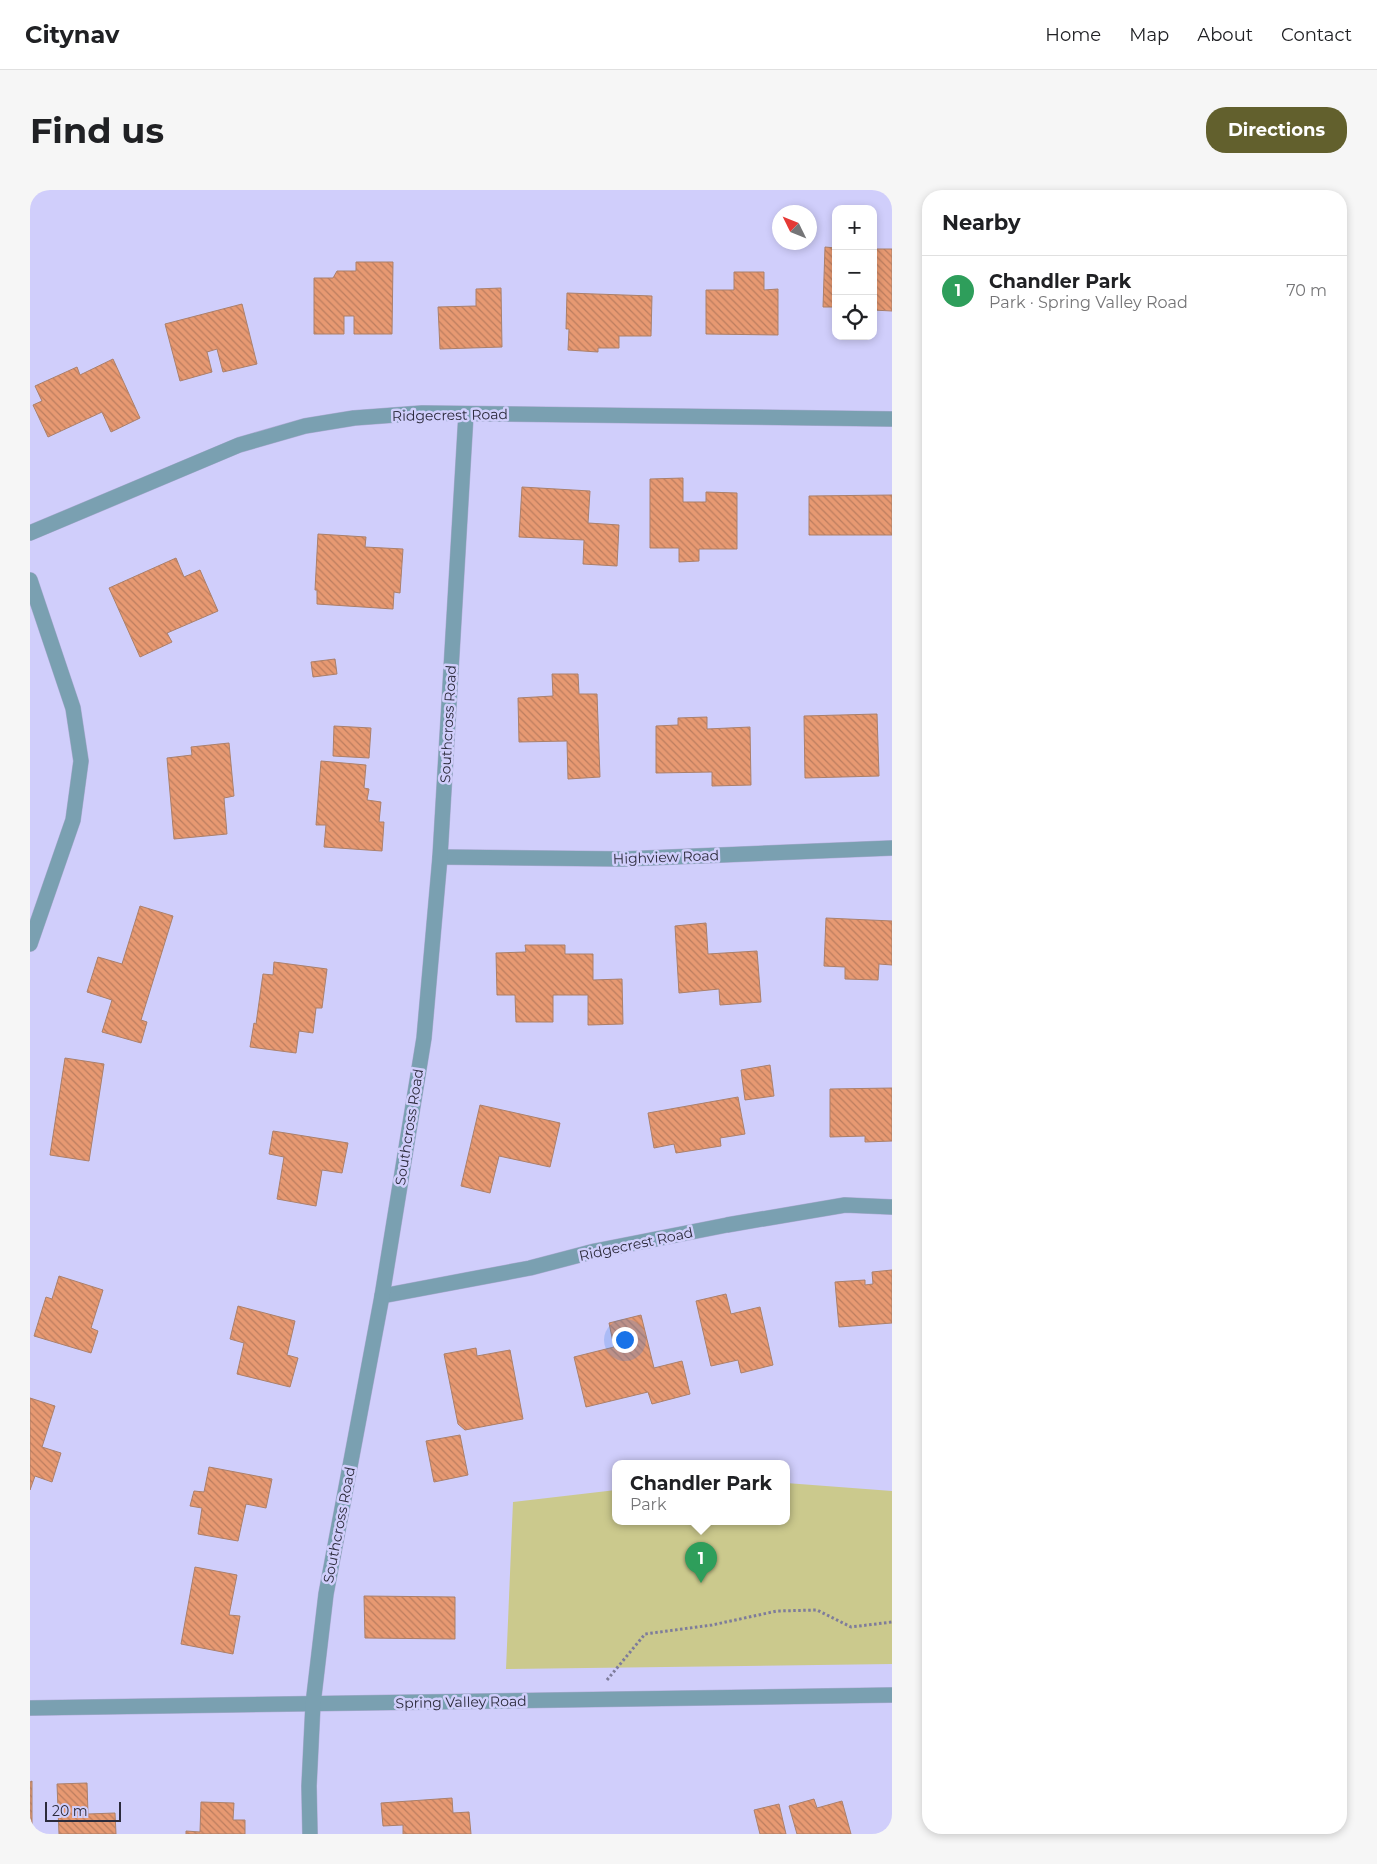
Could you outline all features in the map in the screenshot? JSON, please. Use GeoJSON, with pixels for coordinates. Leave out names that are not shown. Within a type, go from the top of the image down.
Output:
{"type":"FeatureCollection","features":[{"type":"Feature","properties":{"kind":"street","name":"Ridgecrest Road"},"geometry":{"type":"LineString","coordinates":[[30,533],[239,445],[305,426],[354,418],[402,414],[466,414],[892,419]]}},
{"type":"Feature","properties":{"kind":"street","name":"Southcross Road"},"geometry":{"type":"LineString","coordinates":[[310,1834],[309,1786],[313,1704],[326,1594],[382,1296],[424,1038],[440,857],[466,414]]}},
{"type":"Feature","properties":{"kind":"street"},"geometry":{"type":"LineString","coordinates":[[30,580],[73,708],[81,761],[73,820],[30,944]]}},
{"type":"Feature","properties":{"kind":"street","name":"Highview Road"},"geometry":{"type":"LineString","coordinates":[[440,857],[623,859],[892,848]]}},
{"type":"Feature","properties":{"kind":"street","name":"Ridgecrest Road"},"geometry":{"type":"LineString","coordinates":[[382,1296],[530,1268],[595,1251],[727,1226],[845,1206],[892,1207]]}},
{"type":"Feature","properties":{"kind":"street","name":"Spring Valley Road"},"geometry":{"type":"LineString","coordinates":[[30,1708],[892,1695]]}},
{"type":"Feature","properties":{"kind":"path"},"geometry":{"type":"LineString","coordinates":[[592,1700],[645,1634],[712,1625],[777,1611],[818,1610],[850,1627],[892,1622]]}},
{"type":"Feature","properties":{"kind":"shaded area"},"geometry":{"type":"Polygon","coordinates":[[[790,1483],[892,1491],[892,1664],[506,1669],[513,1502],[612,1490],[612,1525],[790,1525],[790,1483]]]}},
{"type":"Feature","properties":{"kind":"building"},"geometry":{"type":"Polygon","coordinates":[[[825,247],[832,248],[832,307],[823,307],[825,247]]]}},
{"type":"Feature","properties":{"kind":"building"},"geometry":{"type":"Polygon","coordinates":[[[877,249],[892,249],[892,311],[877,310],[877,249]]]}},
{"type":"Feature","properties":{"kind":"building"},"geometry":{"type":"Polygon","coordinates":[[[356,262],[393,262],[392,334],[354,334],[354,316],[344,316],[344,334],[314,334],[314,278],[333,278],[337,271],[356,271],[356,262]]]}},
{"type":"Feature","properties":{"kind":"building"},"geometry":{"type":"Polygon","coordinates":[[[734,272],[764,272],[764,290],[778,289],[778,335],[706,334],[706,290],[734,290],[734,272]]]}},
{"type":"Feature","properties":{"kind":"building"},"geometry":{"type":"Polygon","coordinates":[[[501,288],[502,347],[440,349],[438,307],[476,306],[476,289],[501,288]]]}},
{"type":"Feature","properties":{"kind":"building"},"geometry":{"type":"Polygon","coordinates":[[[567,293],[652,296],[651,336],[619,336],[619,348],[598,348],[598,352],[568,350],[569,329],[566,329],[567,293]]]}},
{"type":"Feature","properties":{"kind":"building"},"geometry":{"type":"Polygon","coordinates":[[[242,304],[257,364],[223,372],[217,349],[207,352],[212,372],[180,381],[165,324],[242,304]]]}},
{"type":"Feature","properties":{"kind":"building"},"geometry":{"type":"Polygon","coordinates":[[[113,359],[140,418],[111,432],[102,412],[48,437],[33,405],[42,401],[35,386],[77,367],[80,375],[113,359]]]}},
{"type":"Feature","properties":{"kind":"building"},"geometry":{"type":"Polygon","coordinates":[[[683,478],[683,502],[706,502],[706,492],[737,493],[737,549],[699,549],[699,561],[679,562],[679,548],[650,548],[650,479],[683,478]]]}},
{"type":"Feature","properties":{"kind":"building"},"geometry":{"type":"Polygon","coordinates":[[[522,487],[590,491],[588,523],[619,525],[617,566],[583,564],[584,540],[519,537],[522,487]]]}},
{"type":"Feature","properties":{"kind":"building"},"geometry":{"type":"Polygon","coordinates":[[[892,495],[892,535],[809,535],[809,496],[892,495]]]}},
{"type":"Feature","properties":{"kind":"building"},"geometry":{"type":"Polygon","coordinates":[[[318,534],[366,537],[365,547],[403,549],[400,593],[394,592],[393,609],[317,604],[317,590],[315,590],[318,534]]]}},
{"type":"Feature","properties":{"kind":"building"},"geometry":{"type":"Polygon","coordinates":[[[176,558],[184,577],[200,570],[218,611],[167,633],[172,642],[140,657],[109,588],[176,558]]]}},
{"type":"Feature","properties":{"kind":"building"},"geometry":{"type":"Polygon","coordinates":[[[335,659],[337,674],[313,677],[311,662],[335,659]]]}},
{"type":"Feature","properties":{"kind":"building"},"geometry":{"type":"Polygon","coordinates":[[[552,674],[578,674],[579,694],[597,694],[600,777],[568,779],[567,741],[519,742],[518,698],[553,696],[552,674]]]}},
{"type":"Feature","properties":{"kind":"building"},"geometry":{"type":"Polygon","coordinates":[[[877,714],[879,776],[805,778],[804,716],[877,714]]]}},
{"type":"Feature","properties":{"kind":"building"},"geometry":{"type":"Polygon","coordinates":[[[707,717],[707,729],[750,727],[751,785],[712,786],[712,772],[656,773],[656,726],[678,725],[678,718],[707,717]]]}},
{"type":"Feature","properties":{"kind":"building"},"geometry":{"type":"Polygon","coordinates":[[[334,726],[371,728],[369,758],[333,756],[334,726]]]}},
{"type":"Feature","properties":{"kind":"building"},"geometry":{"type":"Polygon","coordinates":[[[229,743],[234,796],[224,798],[227,834],[174,839],[167,758],[192,755],[191,747],[229,743]]]}},
{"type":"Feature","properties":{"kind":"building"},"geometry":{"type":"Polygon","coordinates":[[[321,761],[366,765],[364,788],[369,789],[367,800],[381,802],[379,822],[384,822],[382,851],[324,847],[326,825],[316,825],[321,761]]]}},
{"type":"Feature","properties":{"kind":"building"},"geometry":{"type":"Polygon","coordinates":[[[140,906],[173,916],[141,1020],[147,1022],[141,1043],[102,1032],[112,1000],[87,992],[98,957],[122,964],[140,906]]]}},
{"type":"Feature","properties":{"kind":"building"},"geometry":{"type":"Polygon","coordinates":[[[826,918],[892,921],[892,965],[879,964],[878,980],[845,979],[845,967],[824,966],[826,918]]]}},
{"type":"Feature","properties":{"kind":"building"},"geometry":{"type":"Polygon","coordinates":[[[706,923],[708,954],[757,951],[761,1002],[720,1005],[719,989],[679,993],[675,926],[706,923]]]}},
{"type":"Feature","properties":{"kind":"building"},"geometry":{"type":"Polygon","coordinates":[[[525,945],[565,945],[565,954],[593,954],[593,980],[622,979],[623,1024],[588,1025],[588,995],[553,995],[553,1022],[516,1022],[515,995],[497,995],[496,953],[526,952],[525,945]]]}},
{"type":"Feature","properties":{"kind":"building"},"geometry":{"type":"Polygon","coordinates":[[[274,962],[327,969],[322,1008],[316,1008],[313,1033],[299,1031],[296,1053],[250,1047],[254,1023],[256,1024],[263,974],[273,975],[274,962]]]}},
{"type":"Feature","properties":{"kind":"building"},"geometry":{"type":"Polygon","coordinates":[[[65,1058],[104,1064],[89,1161],[50,1155],[65,1058]]]}},
{"type":"Feature","properties":{"kind":"building"},"geometry":{"type":"Polygon","coordinates":[[[770,1065],[774,1096],[745,1100],[741,1070],[770,1065]]]}},
{"type":"Feature","properties":{"kind":"building"},"geometry":{"type":"Polygon","coordinates":[[[892,1088],[892,1141],[865,1142],[865,1136],[830,1137],[830,1089],[892,1088]]]}},
{"type":"Feature","properties":{"kind":"building"},"geometry":{"type":"Polygon","coordinates":[[[738,1097],[745,1134],[720,1138],[721,1146],[676,1153],[674,1144],[654,1148],[648,1113],[738,1097]]]}},
{"type":"Feature","properties":{"kind":"building"},"geometry":{"type":"Polygon","coordinates":[[[480,1105],[560,1123],[550,1167],[499,1156],[490,1193],[461,1186],[480,1105]]]}},
{"type":"Feature","properties":{"kind":"building"},"geometry":{"type":"Polygon","coordinates":[[[273,1131],[348,1143],[342,1173],[322,1170],[316,1206],[277,1199],[284,1157],[269,1154],[273,1131]]]}},
{"type":"Feature","properties":{"kind":"building"},"geometry":{"type":"Polygon","coordinates":[[[892,1270],[892,1323],[839,1327],[835,1282],[865,1280],[865,1285],[873,1284],[872,1272],[892,1270]]]}},
{"type":"Feature","properties":{"kind":"building"},"geometry":{"type":"Polygon","coordinates":[[[59,1276],[103,1290],[91,1328],[98,1331],[91,1353],[34,1336],[46,1297],[52,1299],[59,1276]]]}},
{"type":"Feature","properties":{"kind":"building"},"geometry":{"type":"Polygon","coordinates":[[[726,1294],[731,1314],[760,1307],[773,1365],[741,1373],[738,1360],[711,1366],[696,1301],[726,1294]]]}},
{"type":"Feature","properties":{"kind":"building"},"geometry":{"type":"Polygon","coordinates":[[[238,1306],[295,1321],[287,1355],[298,1358],[290,1387],[237,1374],[244,1343],[230,1339],[238,1306]]]}},
{"type":"Feature","properties":{"kind":"building"},"geometry":{"type":"Polygon","coordinates":[[[641,1315],[654,1368],[682,1361],[690,1394],[652,1404],[648,1392],[586,1407],[574,1357],[614,1347],[609,1323],[641,1315]]]}},
{"type":"Feature","properties":{"kind":"building"},"geometry":{"type":"Polygon","coordinates":[[[476,1348],[477,1356],[510,1350],[523,1419],[465,1430],[458,1424],[444,1354],[476,1348]]]}},
{"type":"Feature","properties":{"kind":"building"},"geometry":{"type":"Polygon","coordinates":[[[30,1398],[55,1406],[42,1447],[61,1453],[52,1482],[35,1476],[30,1490],[30,1398]]]}},
{"type":"Feature","properties":{"kind":"building"},"geometry":{"type":"Polygon","coordinates":[[[460,1435],[468,1475],[434,1482],[426,1441],[460,1435]]]}},
{"type":"Feature","properties":{"kind":"building"},"geometry":{"type":"Polygon","coordinates":[[[209,1467],[272,1479],[266,1508],[246,1504],[238,1541],[198,1534],[202,1508],[190,1506],[194,1491],[204,1492],[209,1467]]]}},
{"type":"Feature","properties":{"kind":"building"},"geometry":{"type":"Polygon","coordinates":[[[195,1567],[237,1575],[229,1615],[240,1616],[233,1654],[181,1644],[195,1567]]]}},
{"type":"Feature","properties":{"kind":"building"},"geometry":{"type":"Polygon","coordinates":[[[364,1596],[455,1597],[455,1639],[365,1638],[364,1596]]]}},
{"type":"Feature","properties":{"kind":"building"},"geometry":{"type":"Polygon","coordinates":[[[32,1781],[32,1834],[30,1834],[30,1782],[32,1781]]]}},
{"type":"Feature","properties":{"kind":"building"},"geometry":{"type":"Polygon","coordinates":[[[87,1783],[88,1814],[115,1813],[116,1834],[59,1834],[57,1784],[87,1783]]]}},
{"type":"Feature","properties":{"kind":"building"},"geometry":{"type":"Polygon","coordinates":[[[452,1798],[453,1813],[469,1812],[471,1834],[403,1834],[403,1825],[383,1826],[381,1803],[452,1798]]]}},
{"type":"Feature","properties":{"kind":"building"},"geometry":{"type":"Polygon","coordinates":[[[814,1799],[817,1808],[842,1801],[851,1834],[797,1834],[789,1806],[814,1799]]]}},
{"type":"Feature","properties":{"kind":"building"},"geometry":{"type":"Polygon","coordinates":[[[201,1802],[234,1803],[233,1820],[245,1820],[245,1834],[186,1834],[186,1831],[200,1832],[201,1802]]]}},
{"type":"Feature","properties":{"kind":"building"},"geometry":{"type":"Polygon","coordinates":[[[779,1804],[786,1834],[760,1834],[754,1810],[779,1804]]]}},
{"type":"Feature","properties":{"kind":"place","name":"Chandler Park"},"geometry":{"type":"Point","coordinates":[701,1583]}}]}
